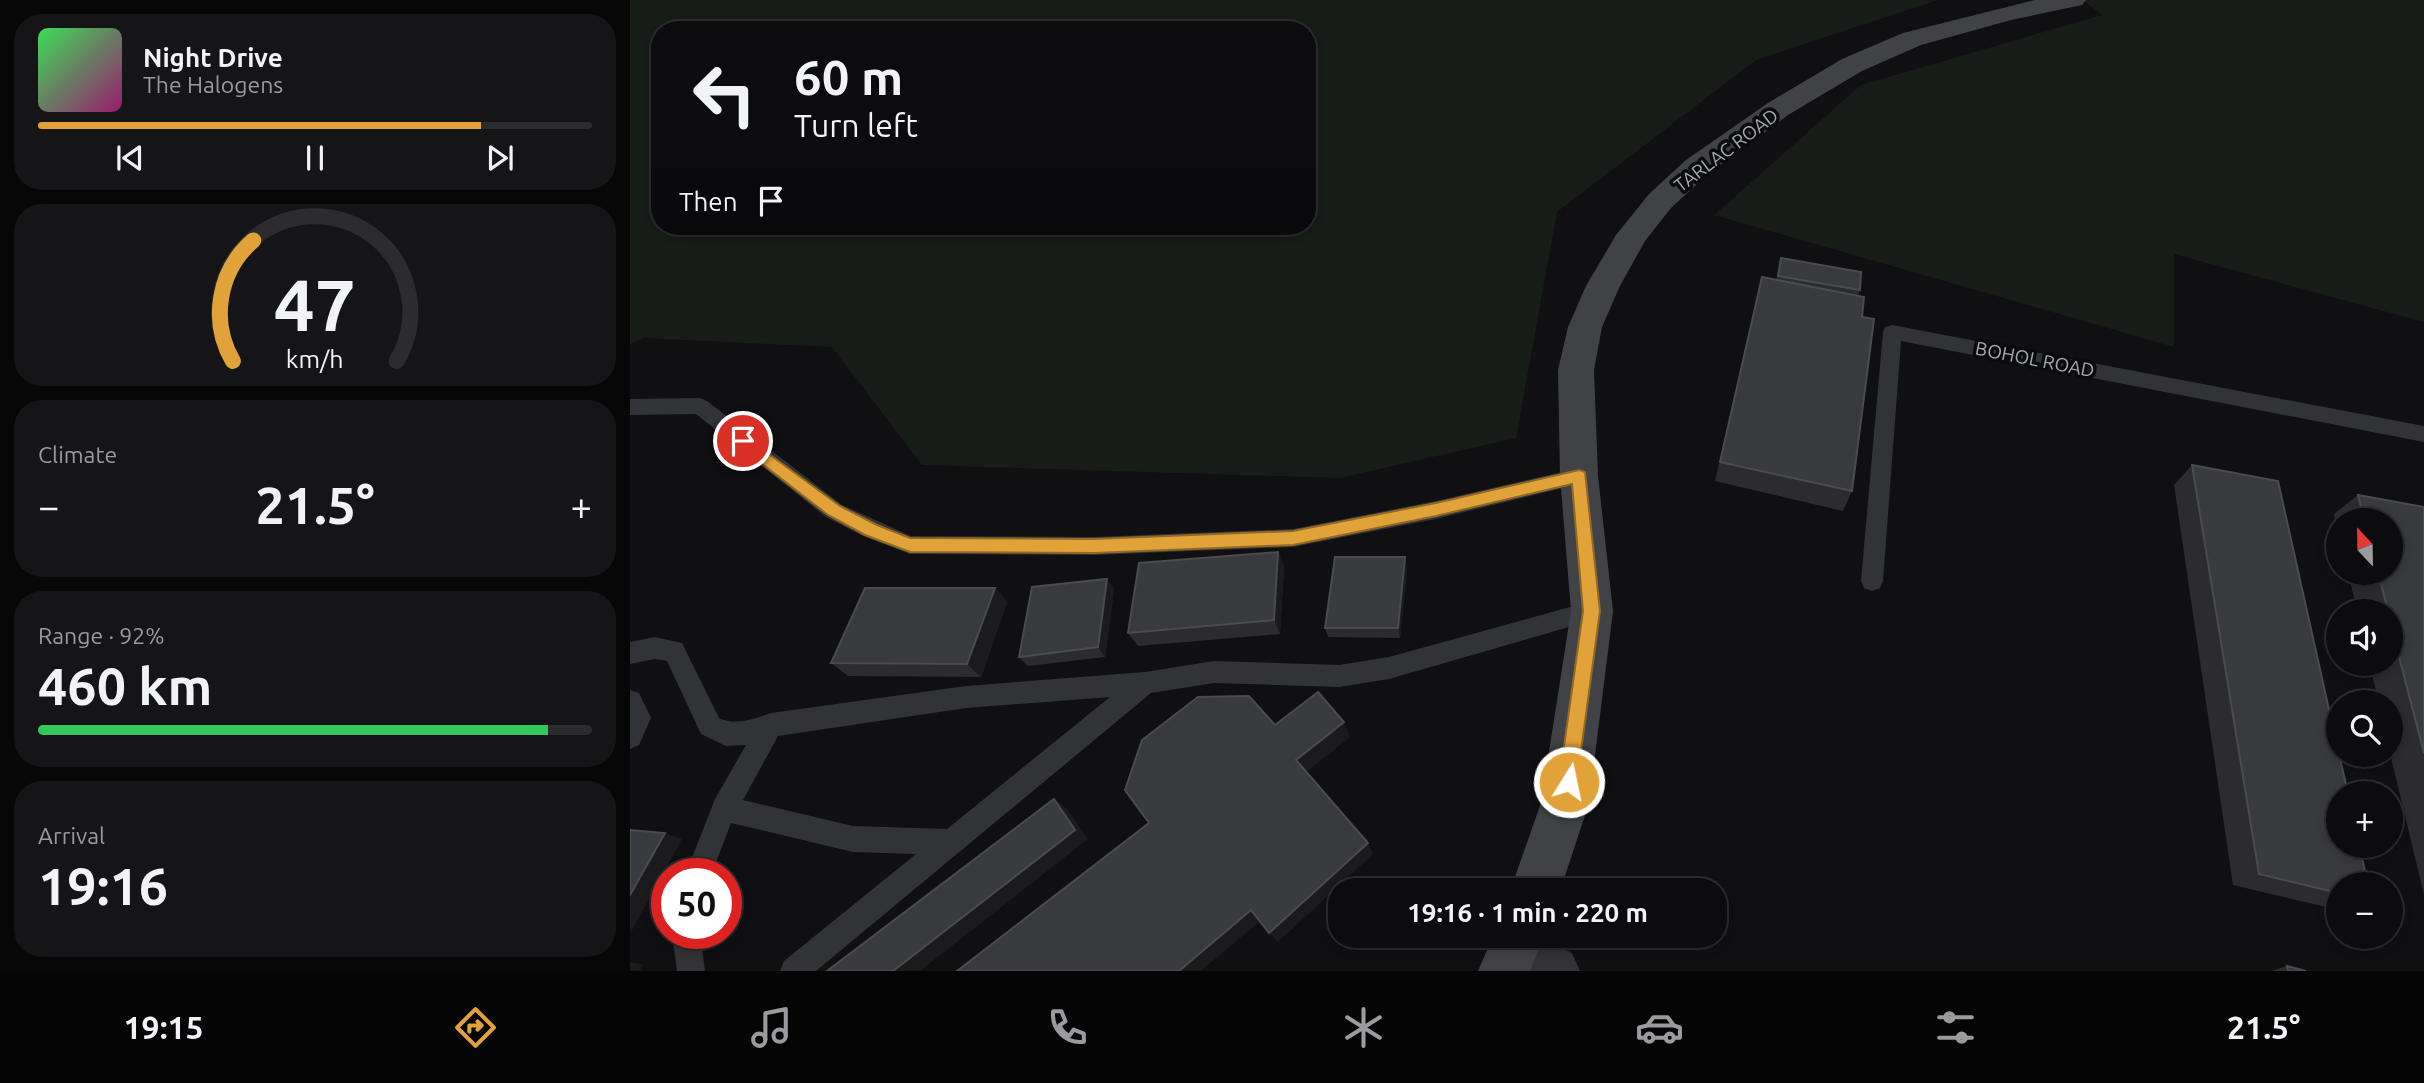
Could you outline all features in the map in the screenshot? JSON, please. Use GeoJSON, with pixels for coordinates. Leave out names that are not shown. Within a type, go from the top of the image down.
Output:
{"type":"FeatureCollection","features":[{"type":"Feature","properties":{"kind":"main road","name":"TARLAC ROAD"},"geometry":{"type":"LineString","coordinates":[[1539,878],[1565,803],[1592,611],[1579,476],[1576,370],[1585,327],[1603,286],[1632,234],[1660,201],[1697,167],[1768,117],[1852,65],[1912,39],[2008,13],[2073,0]]}},
{"type":"Feature","properties":{"kind":"lane","name":"BOHOL ROAD"},"geometry":{"type":"LineString","coordinates":[[1872,581],[1892,332],[2424,434]]}},
{"type":"Feature","properties":{"kind":"lane"},"geometry":{"type":"LineString","coordinates":[[630,407],[700,407],[834,510],[871,530],[910,545],[1094,546],[1293,538],[1579,476]]}},
{"type":"Feature","properties":{"kind":"lane"},"geometry":{"type":"LineString","coordinates":[[630,653],[655,648],[674,651],[710,726],[726,734],[749,733],[771,726],[966,697],[1145,683],[1214,672],[1339,677],[1389,668],[1592,611]]}},
{"type":"Feature","properties":{"kind":"lane"},"geometry":{"type":"LineString","coordinates":[[794,971],[1145,683]]}},
{"type":"Feature","properties":{"kind":"lane"},"geometry":{"type":"LineString","coordinates":[[630,701],[639,718],[630,737]]}},
{"type":"Feature","properties":{"kind":"lane"},"geometry":{"type":"LineString","coordinates":[[705,858],[724,808],[771,726]]}},
{"type":"Feature","properties":{"kind":"lane"},"geometry":{"type":"LineString","coordinates":[[724,808],[853,839],[950,842]]}},
{"type":"Feature","properties":{"kind":"lane"},"geometry":{"type":"LineString","coordinates":[[688,949],[691,971]]}},
{"type":"Feature","properties":{"kind":"shaded area"},"geometry":{"type":"Polygon","coordinates":[[[630,0],[1938,0],[1756,60],[1557,212],[1516,438],[1340,478],[922,465],[832,347],[644,338],[630,344],[630,0]]]}},
{"type":"Feature","properties":{"kind":"shaded area"},"geometry":{"type":"Polygon","coordinates":[[[2083,0],[2424,0],[2424,322],[2174,254],[2174,347],[1714,215],[1861,85],[2102,15],[2083,0]]]}},
{"type":"Feature","properties":{"kind":"building"},"geometry":{"type":"Polygon","coordinates":[[[1781,258],[1861,272],[1860,290],[1778,276],[1781,258]]]}},
{"type":"Feature","properties":{"kind":"building"},"geometry":{"type":"Polygon","coordinates":[[[1762,277],[1864,297],[1862,317],[1874,319],[1852,491],[1720,462],[1762,277]]]}},
{"type":"Feature","properties":{"kind":"building"},"geometry":{"type":"Polygon","coordinates":[[[2192,465],[2278,481],[2326,696],[2326,767],[2342,767],[2345,781],[2326,781],[2326,858],[2362,858],[2365,872],[2326,872],[2326,890],[2259,874],[2192,465]]]}},
{"type":"Feature","properties":{"kind":"building"},"geometry":{"type":"Polygon","coordinates":[[[2358,495],[2424,507],[2424,753],[2403,672],[2403,599],[2385,599],[2381,585],[2403,585],[2403,508],[2361,508],[2358,495]]]}},
{"type":"Feature","properties":{"kind":"building"},"geometry":{"type":"Polygon","coordinates":[[[1278,552],[1274,620],[1128,633],[1139,563],[1278,552]]]}},
{"type":"Feature","properties":{"kind":"building"},"geometry":{"type":"Polygon","coordinates":[[[1335,557],[1405,557],[1398,628],[1325,628],[1335,557]]]}},
{"type":"Feature","properties":{"kind":"building"},"geometry":{"type":"Polygon","coordinates":[[[1107,579],[1098,647],[1019,657],[1032,587],[1107,579]]]}},
{"type":"Feature","properties":{"kind":"building"},"geometry":{"type":"Polygon","coordinates":[[[865,588],[995,588],[967,664],[831,663],[865,588]]]}},
{"type":"Feature","properties":{"kind":"building"},"geometry":{"type":"Polygon","coordinates":[[[1318,692],[1344,722],[1296,760],[1368,843],[1269,933],[1251,910],[1179,971],[957,971],[1149,823],[1125,790],[1142,740],[1198,697],[1249,696],[1275,725],[1318,692]]]}},
{"type":"Feature","properties":{"kind":"building"},"geometry":{"type":"Polygon","coordinates":[[[1054,799],[1075,830],[893,971],[827,971],[1054,799]]]}},
{"type":"Feature","properties":{"kind":"building"},"geometry":{"type":"Polygon","coordinates":[[[630,830],[665,833],[630,895],[630,830]]]}},
{"type":"Feature","properties":{"kind":"building"},"geometry":{"type":"Polygon","coordinates":[[[2287,966],[2306,971],[2288,971],[2287,966]]]}},
{"type":"Feature","properties":{"kind":"route"},"geometry":{"type":"LineString","coordinates":[[743,441],[834,510],[871,530],[910,545],[1094,546],[1293,538],[1579,476],[1592,611],[1569,782]]}}]}
